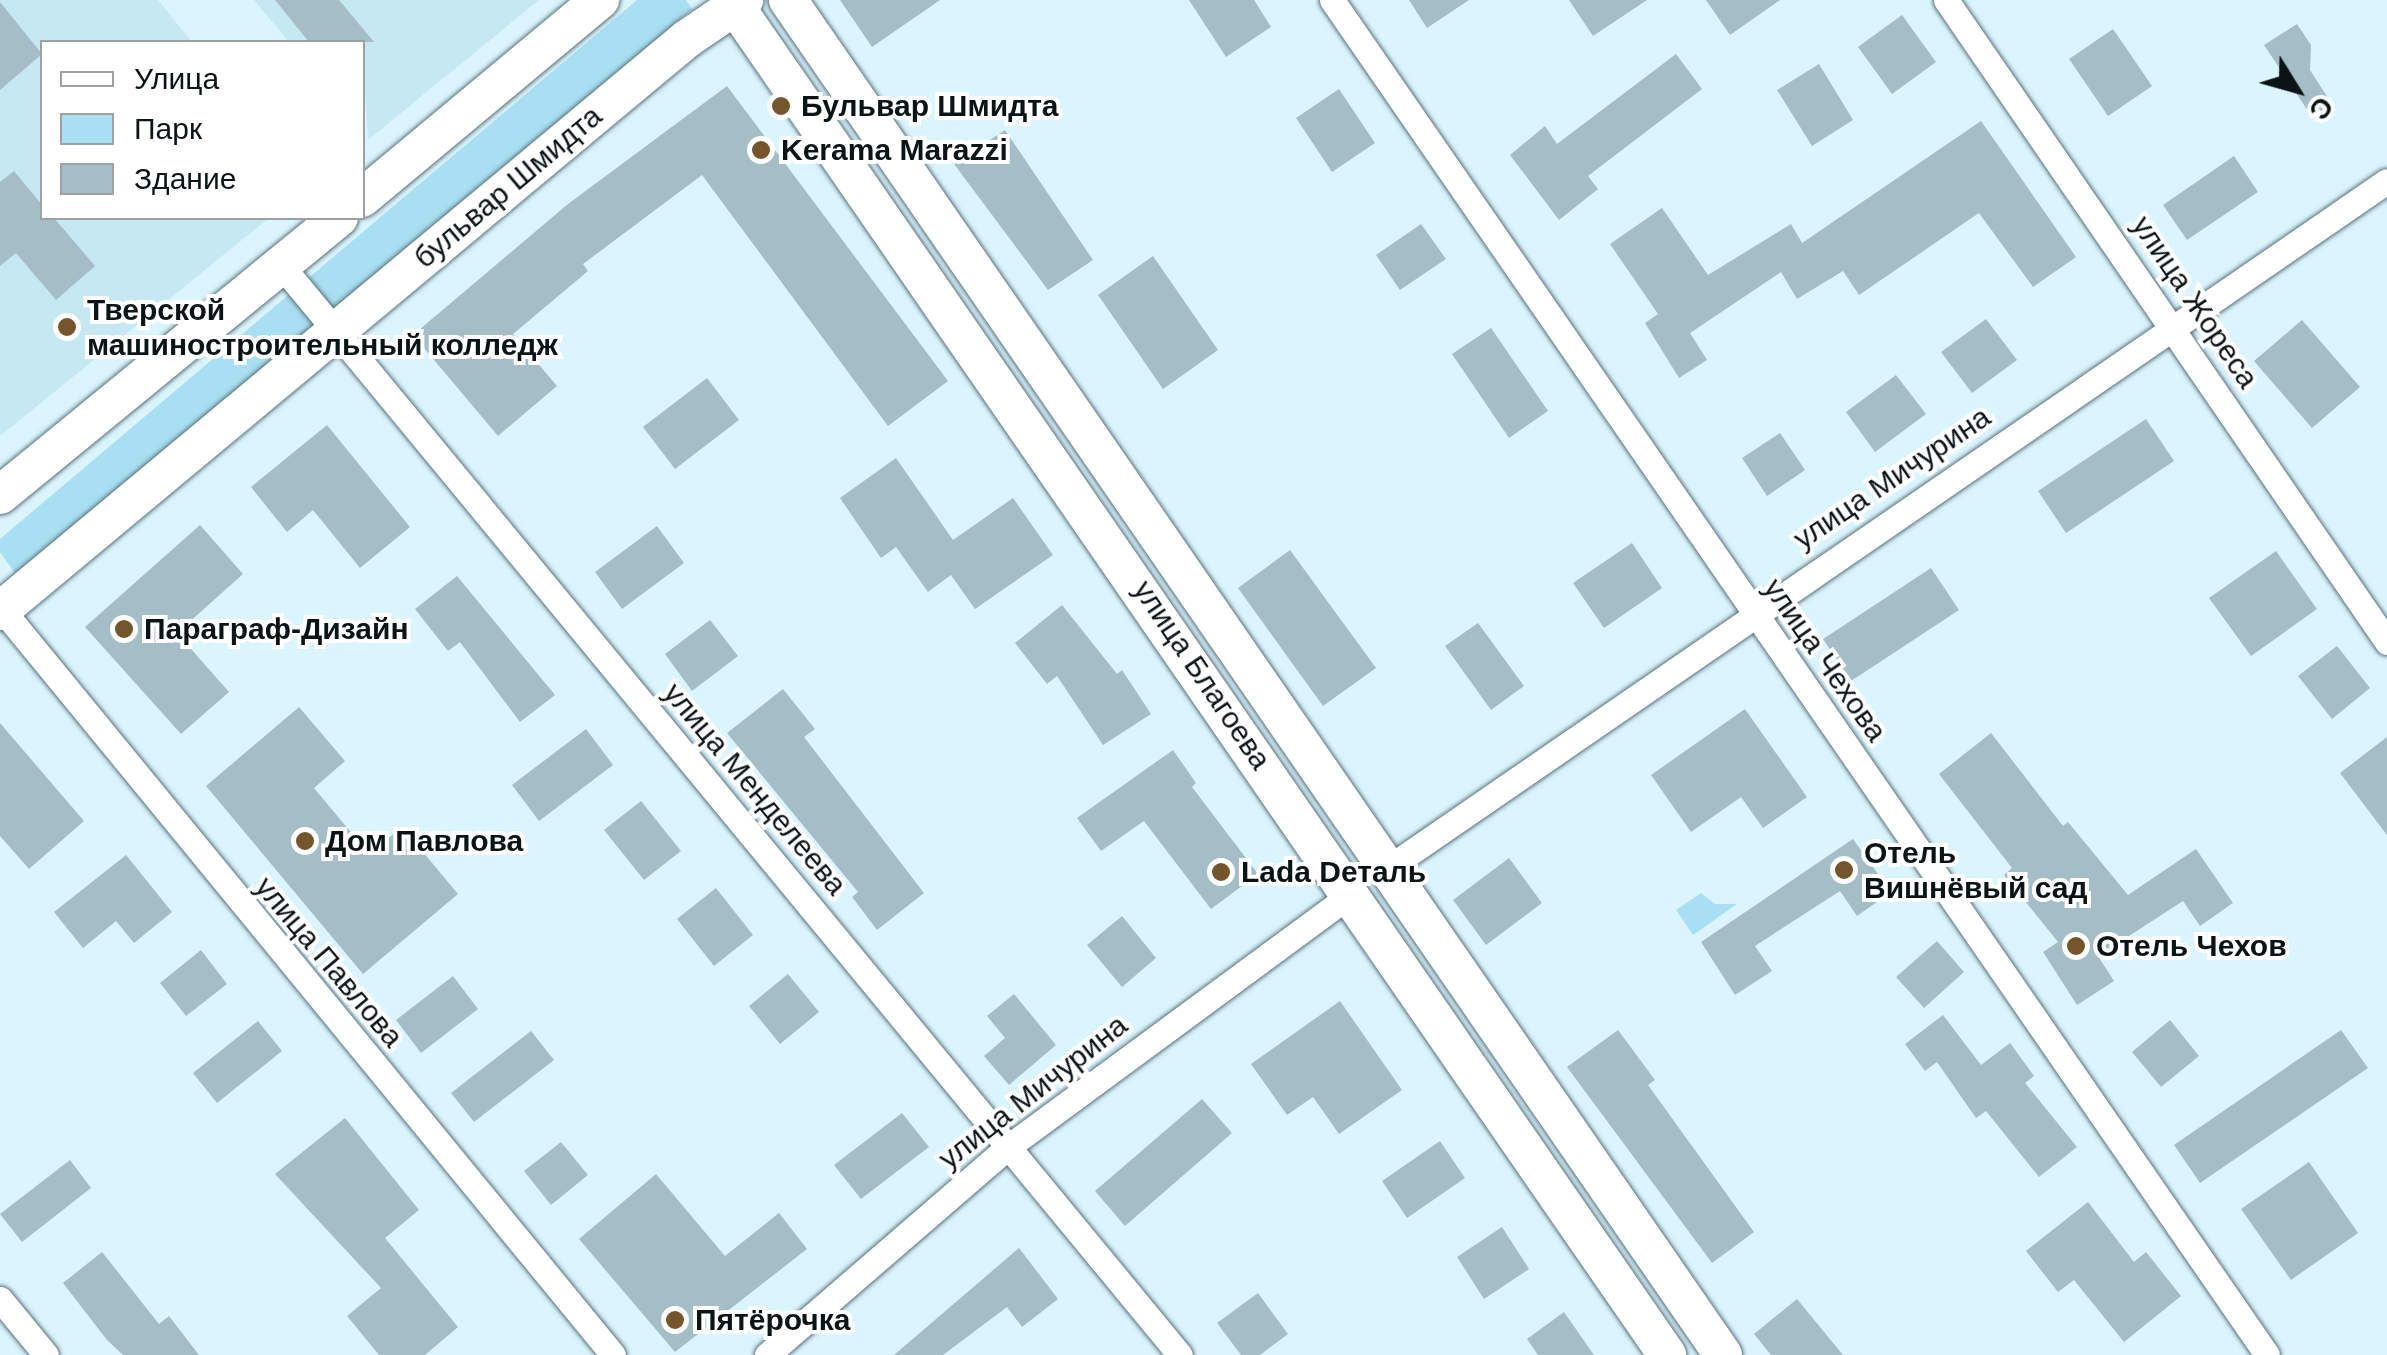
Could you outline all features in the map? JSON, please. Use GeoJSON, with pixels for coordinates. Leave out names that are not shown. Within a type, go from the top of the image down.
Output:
{"type":"FeatureCollection","features":[{"type":"Feature","properties":{"kind":"main road"},"geometry":{"type":"LineString","coordinates":[[365,196],[600,0]]}},
{"type":"Feature","properties":{"kind":"main road","name":"улица Благоева"},"geometry":{"type":"LineString","coordinates":[[788,0],[1723,1355]]}},
{"type":"Feature","properties":{"kind":"main road","name":"улица Благоева"},"geometry":{"type":"LineString","coordinates":[[737,2],[1668,1355]]}},
{"type":"Feature","properties":{"kind":"main road","name":"бульвар Шмидта"},"geometry":{"type":"LineString","coordinates":[[1,609],[688,38],[737,2]]}},
{"type":"Feature","properties":{"kind":"main road"},"geometry":{"type":"LineString","coordinates":[[0,495],[337,220]]}},
{"type":"Feature","properties":{"kind":"main road"},"geometry":{"type":"LineString","coordinates":[[1326,856],[1368,874],[1388,868]]}},
{"type":"Feature","properties":{"kind":"main road"},"geometry":{"type":"LineString","coordinates":[[1351,894],[1383,889],[1416,910]]}},
{"type":"Feature","properties":{"kind":"street","name":"улица Чехова"},"geometry":{"type":"LineString","coordinates":[[1332,0],[2266,1355]]}},
{"type":"Feature","properties":{"kind":"street","name":"улица Жореса"},"geometry":{"type":"LineString","coordinates":[[1946,0],[2387,642]]}},
{"type":"Feature","properties":{"kind":"street","name":"улица Мичурина"},"geometry":{"type":"LineString","coordinates":[[1388,868],[1753,613],[2387,181]]}},
{"type":"Feature","properties":{"kind":"street","name":"улица Менделеева"},"geometry":{"type":"LineString","coordinates":[[281,265],[1180,1355]]}},
{"type":"Feature","properties":{"kind":"street","name":"улица Павлова"},"geometry":{"type":"LineString","coordinates":[[1,609],[613,1355]]}},
{"type":"Feature","properties":{"kind":"street","name":"улица Мичурина"},"geometry":{"type":"LineString","coordinates":[[766,1355],[1008,1147],[1351,894]]}},
{"type":"Feature","properties":{"kind":"street"},"geometry":{"type":"LineString","coordinates":[[0,1299],[46,1355]]}},
{"type":"Feature","properties":{"kind":"shaded area","name":"Тверской машиностроительный колледж"},"geometry":{"type":"Polygon","coordinates":[[[0,0],[158,0],[190,40],[40,40],[40,220],[267,220],[0,436],[0,0]]]}},
{"type":"Feature","properties":{"kind":"shaded area"},"geometry":{"type":"Polygon","coordinates":[[[254,0],[539,0],[368,140],[365,40],[287,40],[254,0]]]}},
{"type":"Feature","properties":{"kind":"green space"},"geometry":{"type":"Polygon","coordinates":[[[637,0],[686,0],[692,9],[19,579],[0,552],[0,539],[637,0]]]}},
{"type":"Feature","properties":{"kind":"green space"},"geometry":{"type":"Polygon","coordinates":[[[1701,893],[1715,904],[1737,904],[1693,935],[1676,910],[1701,893]]]}},
{"type":"Feature","properties":{"kind":"building"},"geometry":{"type":"Polygon","coordinates":[[[275,0],[339,0],[374,42],[365,40],[307,40],[275,0]]]}},
{"type":"Feature","properties":{"kind":"building"},"geometry":{"type":"Polygon","coordinates":[[[840,0],[940,0],[872,47],[840,0]]]}},
{"type":"Feature","properties":{"kind":"building"},"geometry":{"type":"Polygon","coordinates":[[[1189,0],[1254,0],[1271,27],[1226,57],[1189,0]]]}},
{"type":"Feature","properties":{"kind":"building"},"geometry":{"type":"Polygon","coordinates":[[[1409,0],[1469,0],[1427,28],[1409,0]]]}},
{"type":"Feature","properties":{"kind":"building"},"geometry":{"type":"Polygon","coordinates":[[[1569,0],[1647,0],[1593,36],[1569,0]]]}},
{"type":"Feature","properties":{"kind":"building"},"geometry":{"type":"Polygon","coordinates":[[[1706,0],[1780,0],[1730,35],[1706,0]]]}},
{"type":"Feature","properties":{"kind":"building"},"geometry":{"type":"Polygon","coordinates":[[[0,2],[40,56],[0,90],[0,2]]]}},
{"type":"Feature","properties":{"kind":"building"},"geometry":{"type":"Polygon","coordinates":[[[1902,15],[1936,62],[1892,94],[1858,47],[1902,15]]]}},
{"type":"Feature","properties":{"kind":"building"},"geometry":{"type":"Polygon","coordinates":[[[2297,24],[2311,45],[2310,70],[2332,104],[2312,117],[2264,45],[2297,24]]]}},
{"type":"Feature","properties":{"kind":"building"},"geometry":{"type":"Polygon","coordinates":[[[2113,29],[2152,86],[2108,116],[2069,59],[2113,29]]]}},
{"type":"Feature","properties":{"kind":"building"},"geometry":{"type":"Polygon","coordinates":[[[1676,54],[1702,89],[1588,176],[1598,189],[1559,220],[1510,155],[1545,126],[1557,144],[1676,54]]]}},
{"type":"Feature","properties":{"kind":"building"},"geometry":{"type":"Polygon","coordinates":[[[1819,64],[1853,120],[1812,146],[1777,90],[1819,64]]]}},
{"type":"Feature","properties":{"kind":"building"},"geometry":{"type":"Polygon","coordinates":[[[727,86],[948,381],[888,426],[702,175],[583,264],[588,271],[513,334],[557,386],[498,436],[413,335],[568,204],[727,86]]]}},
{"type":"Feature","properties":{"kind":"building"},"geometry":{"type":"Polygon","coordinates":[[[1339,89],[1375,143],[1332,172],[1296,118],[1339,89]]]}},
{"type":"Feature","properties":{"kind":"building"},"geometry":{"type":"Polygon","coordinates":[[[1981,121],[2076,257],[2033,287],[1979,213],[1859,295],[1843,271],[1797,299],[1781,272],[1690,333],[1707,360],[1679,378],[1645,323],[1658,314],[1610,244],[1662,208],[1708,275],[1791,224],[1802,243],[1981,121]]]}},
{"type":"Feature","properties":{"kind":"building"},"geometry":{"type":"Polygon","coordinates":[[[1005,130],[1093,260],[1048,290],[954,164],[1005,130]]]}},
{"type":"Feature","properties":{"kind":"building"},"geometry":{"type":"Polygon","coordinates":[[[2234,156],[2258,192],[2187,240],[2163,205],[2234,156]]]}},
{"type":"Feature","properties":{"kind":"building"},"geometry":{"type":"Polygon","coordinates":[[[14,171],[40,203],[40,220],[56,220],[95,266],[56,300],[16,253],[0,266],[0,182],[14,171]]]}},
{"type":"Feature","properties":{"kind":"building"},"geometry":{"type":"Polygon","coordinates":[[[1421,224],[1446,259],[1400,290],[1376,255],[1421,224]]]}},
{"type":"Feature","properties":{"kind":"building"},"geometry":{"type":"Polygon","coordinates":[[[1153,256],[1218,350],[1163,389],[1098,295],[1153,256]]]}},
{"type":"Feature","properties":{"kind":"building"},"geometry":{"type":"Polygon","coordinates":[[[1986,319],[2017,360],[1972,393],[1941,352],[1986,319]]]}},
{"type":"Feature","properties":{"kind":"building"},"geometry":{"type":"Polygon","coordinates":[[[2302,320],[2360,387],[2312,428],[2254,361],[2302,320]]]}},
{"type":"Feature","properties":{"kind":"building"},"geometry":{"type":"Polygon","coordinates":[[[1491,328],[1548,411],[1509,438],[1452,354],[1491,328]]]}},
{"type":"Feature","properties":{"kind":"building"},"geometry":{"type":"Polygon","coordinates":[[[1896,375],[1926,414],[1875,452],[1846,412],[1896,375]]]}},
{"type":"Feature","properties":{"kind":"building"},"geometry":{"type":"Polygon","coordinates":[[[707,378],[739,420],[675,469],[643,427],[707,378]]]}},
{"type":"Feature","properties":{"kind":"building"},"geometry":{"type":"Polygon","coordinates":[[[2146,419],[2174,461],[2066,533],[2038,491],[2146,419]]]}},
{"type":"Feature","properties":{"kind":"building"},"geometry":{"type":"Polygon","coordinates":[[[327,425],[410,527],[360,568],[313,510],[287,532],[251,487],[327,425]]]}},
{"type":"Feature","properties":{"kind":"building"},"geometry":{"type":"Polygon","coordinates":[[[1780,433],[1805,470],[1767,496],[1742,458],[1780,433]]]}},
{"type":"Feature","properties":{"kind":"building"},"geometry":{"type":"Polygon","coordinates":[[[896,458],[953,540],[1013,498],[1053,555],[975,609],[951,575],[928,592],[896,547],[881,558],[840,498],[896,458]]]}},
{"type":"Feature","properties":{"kind":"building"},"geometry":{"type":"Polygon","coordinates":[[[200,525],[243,574],[177,633],[229,692],[181,734],[85,627],[200,525]]]}},
{"type":"Feature","properties":{"kind":"building"},"geometry":{"type":"Polygon","coordinates":[[[657,526],[684,563],[622,609],[595,572],[657,526]]]}},
{"type":"Feature","properties":{"kind":"building"},"geometry":{"type":"Polygon","coordinates":[[[1632,543],[1662,588],[1604,628],[1573,583],[1632,543]]]}},
{"type":"Feature","properties":{"kind":"building"},"geometry":{"type":"Polygon","coordinates":[[[1290,550],[1376,668],[1323,706],[1238,588],[1290,550]]]}},
{"type":"Feature","properties":{"kind":"building"},"geometry":{"type":"Polygon","coordinates":[[[2276,551],[2317,609],[2251,656],[2209,598],[2276,551]]]}},
{"type":"Feature","properties":{"kind":"building"},"geometry":{"type":"Polygon","coordinates":[[[1931,568],[1959,610],[1851,681],[1823,639],[1931,568]]]}},
{"type":"Feature","properties":{"kind":"building"},"geometry":{"type":"Polygon","coordinates":[[[457,576],[555,695],[520,722],[460,642],[448,651],[415,609],[457,576]]]}},
{"type":"Feature","properties":{"kind":"building"},"geometry":{"type":"Polygon","coordinates":[[[1062,605],[1117,674],[1122,670],[1151,714],[1103,745],[1057,676],[1047,684],[1015,643],[1062,605]]]}},
{"type":"Feature","properties":{"kind":"building"},"geometry":{"type":"Polygon","coordinates":[[[710,620],[738,656],[692,691],[665,654],[710,620]]]}},
{"type":"Feature","properties":{"kind":"building"},"geometry":{"type":"Polygon","coordinates":[[[1478,623],[1524,686],[1491,710],[1445,646],[1478,623]]]}},
{"type":"Feature","properties":{"kind":"building"},"geometry":{"type":"Polygon","coordinates":[[[2337,646],[2370,688],[2332,719],[2298,676],[2337,646]]]}},
{"type":"Feature","properties":{"kind":"building"},"geometry":{"type":"Polygon","coordinates":[[[783,689],[815,729],[804,737],[924,893],[877,930],[852,897],[858,892],[727,733],[783,689]]]}},
{"type":"Feature","properties":{"kind":"building","name":"Дом Павлова"},"geometry":{"type":"Polygon","coordinates":[[[299,707],[345,761],[314,788],[369,854],[402,827],[458,894],[363,974],[206,786],[299,707]]]}},
{"type":"Feature","properties":{"kind":"building"},"geometry":{"type":"Polygon","coordinates":[[[1745,709],[1807,797],[1763,828],[1741,797],[1691,832],[1651,775],[1745,709]]]}},
{"type":"Feature","properties":{"kind":"building"},"geometry":{"type":"Polygon","coordinates":[[[0,723],[84,821],[29,869],[0,836],[0,723]]]}},
{"type":"Feature","properties":{"kind":"building"},"geometry":{"type":"Polygon","coordinates":[[[586,729],[613,765],[539,821],[512,785],[586,729]]]}},
{"type":"Feature","properties":{"kind":"building"},"geometry":{"type":"Polygon","coordinates":[[[1991,733],[2063,826],[2068,822],[2128,895],[2196,849],[2233,903],[2200,926],[2183,901],[2098,956],[2114,981],[2077,1005],[2043,952],[2058,942],[2004,875],[2012,868],[1939,774],[1991,733]]]}},
{"type":"Feature","properties":{"kind":"building"},"geometry":{"type":"Polygon","coordinates":[[[2387,737],[2387,835],[2340,773],[2387,737]]]}},
{"type":"Feature","properties":{"kind":"building"},"geometry":{"type":"Polygon","coordinates":[[[1173,750],[1196,783],[1192,787],[1258,874],[1211,909],[1144,821],[1101,851],[1077,818],[1173,750]]]}},
{"type":"Feature","properties":{"kind":"building"},"geometry":{"type":"Polygon","coordinates":[[[641,801],[681,851],[644,880],[604,830],[641,801]]]}},
{"type":"Feature","properties":{"kind":"building"},"geometry":{"type":"Polygon","coordinates":[[[1853,839],[1891,892],[1857,916],[1840,891],[1755,946],[1772,971],[1735,995],[1701,942],[1853,839]]]}},
{"type":"Feature","properties":{"kind":"building"},"geometry":{"type":"Polygon","coordinates":[[[126,855],[172,912],[134,943],[116,921],[83,948],[54,912],[126,855]]]}},
{"type":"Feature","properties":{"kind":"building"},"geometry":{"type":"Polygon","coordinates":[[[1509,858],[1542,903],[1486,945],[1453,900],[1509,858]]]}},
{"type":"Feature","properties":{"kind":"building"},"geometry":{"type":"Polygon","coordinates":[[[716,888],[753,935],[714,966],[677,919],[716,888]]]}},
{"type":"Feature","properties":{"kind":"building"},"geometry":{"type":"Polygon","coordinates":[[[1122,916],[1156,958],[1122,987],[1087,945],[1122,916]]]}},
{"type":"Feature","properties":{"kind":"building"},"geometry":{"type":"Polygon","coordinates":[[[1937,941],[1964,972],[1924,1008],[1896,977],[1937,941]]]}},
{"type":"Feature","properties":{"kind":"building"},"geometry":{"type":"Polygon","coordinates":[[[201,950],[227,984],[186,1016],[160,983],[201,950]]]}},
{"type":"Feature","properties":{"kind":"building"},"geometry":{"type":"Polygon","coordinates":[[[788,974],[819,1012],[780,1044],[749,1006],[788,974]]]}},
{"type":"Feature","properties":{"kind":"building"},"geometry":{"type":"Polygon","coordinates":[[[453,976],[478,1009],[421,1053],[396,1020],[453,976]]]}},
{"type":"Feature","properties":{"kind":"building"},"geometry":{"type":"Polygon","coordinates":[[[1014,994],[1056,1045],[1009,1085],[984,1056],[1005,1038],[987,1016],[1014,994]]]}},
{"type":"Feature","properties":{"kind":"building"},"geometry":{"type":"Polygon","coordinates":[[[1340,1001],[1402,1090],[1339,1134],[1313,1097],[1287,1115],[1251,1064],[1340,1001]]]}},
{"type":"Feature","properties":{"kind":"building"},"geometry":{"type":"Polygon","coordinates":[[[1943,1015],[1981,1065],[2010,1043],[2034,1076],[2025,1083],[2077,1147],[2039,1177],[1986,1111],[1976,1118],[1937,1062],[1925,1071],[1905,1044],[1943,1015]]]}},
{"type":"Feature","properties":{"kind":"building"},"geometry":{"type":"Polygon","coordinates":[[[2170,1020],[2199,1056],[2161,1087],[2132,1052],[2170,1020]]]}},
{"type":"Feature","properties":{"kind":"building"},"geometry":{"type":"Polygon","coordinates":[[[258,1021],[282,1051],[217,1103],[193,1073],[258,1021]]]}},
{"type":"Feature","properties":{"kind":"building"},"geometry":{"type":"Polygon","coordinates":[[[1618,1030],[1655,1080],[1648,1085],[1754,1232],[1712,1263],[1567,1067],[1618,1030]]]}},
{"type":"Feature","properties":{"kind":"building"},"geometry":{"type":"Polygon","coordinates":[[[2341,1030],[2368,1068],[2200,1183],[2174,1145],[2341,1030]]]}},
{"type":"Feature","properties":{"kind":"building"},"geometry":{"type":"Polygon","coordinates":[[[531,1031],[554,1060],[474,1122],[451,1093],[531,1031]]]}},
{"type":"Feature","properties":{"kind":"building"},"geometry":{"type":"Polygon","coordinates":[[[1202,1099],[1232,1133],[1125,1226],[1095,1191],[1202,1099]]]}},
{"type":"Feature","properties":{"kind":"building"},"geometry":{"type":"Polygon","coordinates":[[[902,1113],[929,1147],[861,1199],[834,1165],[902,1113]]]}},
{"type":"Feature","properties":{"kind":"building"},"geometry":{"type":"Polygon","coordinates":[[[345,1118],[419,1210],[385,1238],[458,1327],[425,1355],[379,1355],[347,1316],[381,1288],[275,1174],[345,1118]]]}},
{"type":"Feature","properties":{"kind":"building"},"geometry":{"type":"Polygon","coordinates":[[[1440,1141],[1465,1178],[1407,1218],[1382,1181],[1440,1141]]]}},
{"type":"Feature","properties":{"kind":"building"},"geometry":{"type":"Polygon","coordinates":[[[561,1142],[588,1175],[551,1205],[524,1171],[561,1142]]]}},
{"type":"Feature","properties":{"kind":"building"},"geometry":{"type":"Polygon","coordinates":[[[70,1160],[91,1188],[22,1242],[0,1214],[70,1160]]]}},
{"type":"Feature","properties":{"kind":"building"},"geometry":{"type":"Polygon","coordinates":[[[2309,1162],[2358,1233],[2291,1280],[2241,1209],[2309,1162]]]}},
{"type":"Feature","properties":{"kind":"building"},"geometry":{"type":"Polygon","coordinates":[[[656,1174],[725,1256],[779,1213],[807,1249],[675,1352],[579,1239],[656,1174]]]}},
{"type":"Feature","properties":{"kind":"building"},"geometry":{"type":"Polygon","coordinates":[[[2088,1202],[2134,1262],[2146,1252],[2181,1296],[2124,1342],[2074,1280],[2058,1292],[2026,1251],[2088,1202]]]}},
{"type":"Feature","properties":{"kind":"building"},"geometry":{"type":"Polygon","coordinates":[[[1502,1227],[1529,1269],[1484,1299],[1457,1257],[1502,1227]]]}},
{"type":"Feature","properties":{"kind":"building"},"geometry":{"type":"Polygon","coordinates":[[[1019,1248],[1058,1299],[1022,1327],[1007,1307],[943,1355],[894,1355],[1019,1248]]]}},
{"type":"Feature","properties":{"kind":"building"},"geometry":{"type":"Polygon","coordinates":[[[102,1252],[159,1324],[169,1316],[199,1355],[123,1355],[107,1340],[63,1283],[102,1252]]]}},
{"type":"Feature","properties":{"kind":"building"},"geometry":{"type":"Polygon","coordinates":[[[1258,1293],[1288,1334],[1260,1355],[1241,1355],[1217,1323],[1258,1293]]]}},
{"type":"Feature","properties":{"kind":"building"},"geometry":{"type":"Polygon","coordinates":[[[1797,1299],[1843,1355],[1771,1355],[1754,1334],[1797,1299]]]}},
{"type":"Feature","properties":{"kind":"building"},"geometry":{"type":"Polygon","coordinates":[[[1564,1312],[1594,1355],[1538,1355],[1527,1339],[1564,1312]]]}},
{"type":"Feature","properties":{"kind":"place","name":"Бульвар Шмидта"},"geometry":{"type":"Point","coordinates":[781,106]}},
{"type":"Feature","properties":{"kind":"place","name":"Kerama Marazzi"},"geometry":{"type":"Point","coordinates":[761,150]}},
{"type":"Feature","properties":{"kind":"place","name":"Тверской машиностроительный колледж"},"geometry":{"type":"Point","coordinates":[67,327]}},
{"type":"Feature","properties":{"kind":"place","name":"Параграф-Дизайн"},"geometry":{"type":"Point","coordinates":[124,629]}},
{"type":"Feature","properties":{"kind":"place","name":"Дом Павлова"},"geometry":{"type":"Point","coordinates":[305,841]}},
{"type":"Feature","properties":{"kind":"place","name":"Отель Вишнёвый сад"},"geometry":{"type":"Point","coordinates":[1844,870]}},
{"type":"Feature","properties":{"kind":"place","name":"Lada Dеталь"},"geometry":{"type":"Point","coordinates":[1221,872]}},
{"type":"Feature","properties":{"kind":"place","name":"Отель Чехов"},"geometry":{"type":"Point","coordinates":[2076,946]}},
{"type":"Feature","properties":{"kind":"place","name":"Пятёрочка"},"geometry":{"type":"Point","coordinates":[675,1320]}}]}
